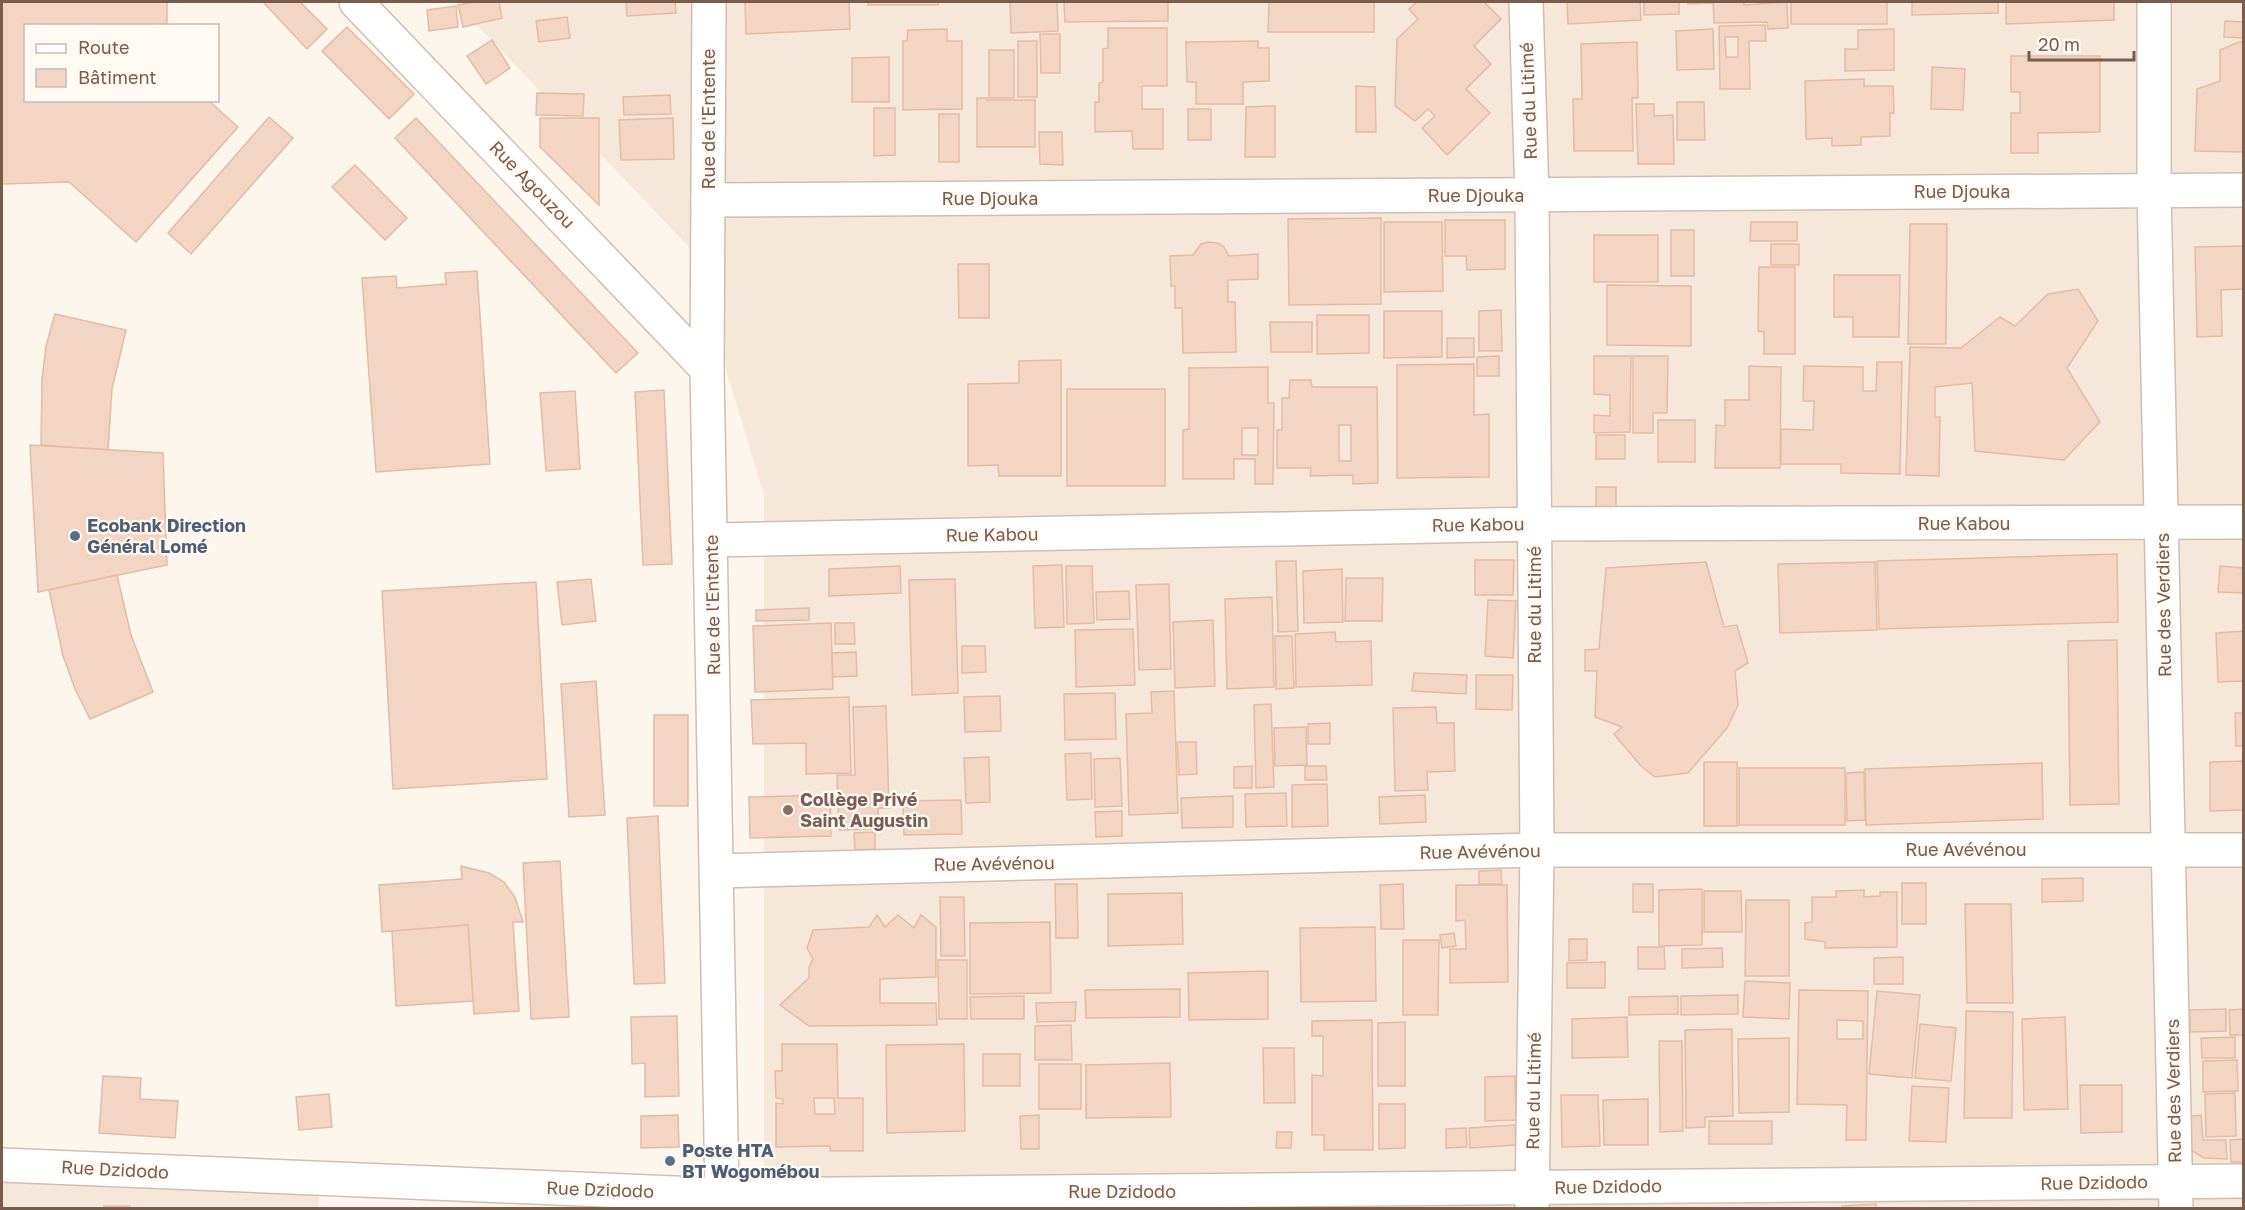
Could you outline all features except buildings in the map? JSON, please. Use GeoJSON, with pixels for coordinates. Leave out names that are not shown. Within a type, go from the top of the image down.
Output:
{"type":"FeatureCollection","features":[{"type":"Feature","properties":{"kind":"street","name":"Rue Agouzou"},"geometry":{"type":"LineString","coordinates":[[356,2],[707,369]]}},
{"type":"Feature","properties":{"kind":"street","name":"Rue de l'Entente"},"geometry":{"type":"LineString","coordinates":[[709,2],[707,369],[712,540],[722,1202]]}},
{"type":"Feature","properties":{"kind":"street","name":"Rue du Litimé"},"geometry":{"type":"LineString","coordinates":[[1526,2],[1532,196],[1537,850],[1532,1198]]}},
{"type":"Feature","properties":{"kind":"street","name":"Rue des Verdiers"},"geometry":{"type":"LineString","coordinates":[[2154,2],[2154,191],[2176,1195]]}},
{"type":"Feature","properties":{"kind":"street","name":"Rue Djouka"},"geometry":{"type":"LineString","coordinates":[[708,200],[2244,190]]}},
{"type":"Feature","properties":{"kind":"street","name":"Rue Kabou"},"geometry":{"type":"LineString","coordinates":[[712,540],[1534,524],[2244,522]]}},
{"type":"Feature","properties":{"kind":"street","name":"Rue Avévénou"},"geometry":{"type":"LineString","coordinates":[[717,871],[1537,850],[2244,850]]}},
{"type":"Feature","properties":{"kind":"street","name":"Rue Dzidodo"},"geometry":{"type":"LineString","coordinates":[[2,1164],[722,1202],[2176,1195],[2244,1181]]}},
{"type":"Feature","properties":{"kind":"shaded area"},"geometry":{"type":"Polygon","coordinates":[[[455,2],[2243,2],[2243,1208],[764,1208],[764,495],[688,246],[455,2]]]}},
{"type":"Feature","properties":{"kind":"shaded area"},"geometry":{"type":"Polygon","coordinates":[[[2,1171],[320,1190],[318,1208],[2,1208],[2,1171]]]}},
{"type":"Feature","properties":{"kind":"place","name":"Ecobank Direction Général Lomé"},"geometry":{"type":"Point","coordinates":[75,536]}},
{"type":"Feature","properties":{"kind":"place","name":"Collège Privé Saint Augustin"},"geometry":{"type":"Point","coordinates":[788,810]}},
{"type":"Feature","properties":{"kind":"place","name":"Poste HTA BT Wogomébou"},"geometry":{"type":"Point","coordinates":[670,1161]}}]}
